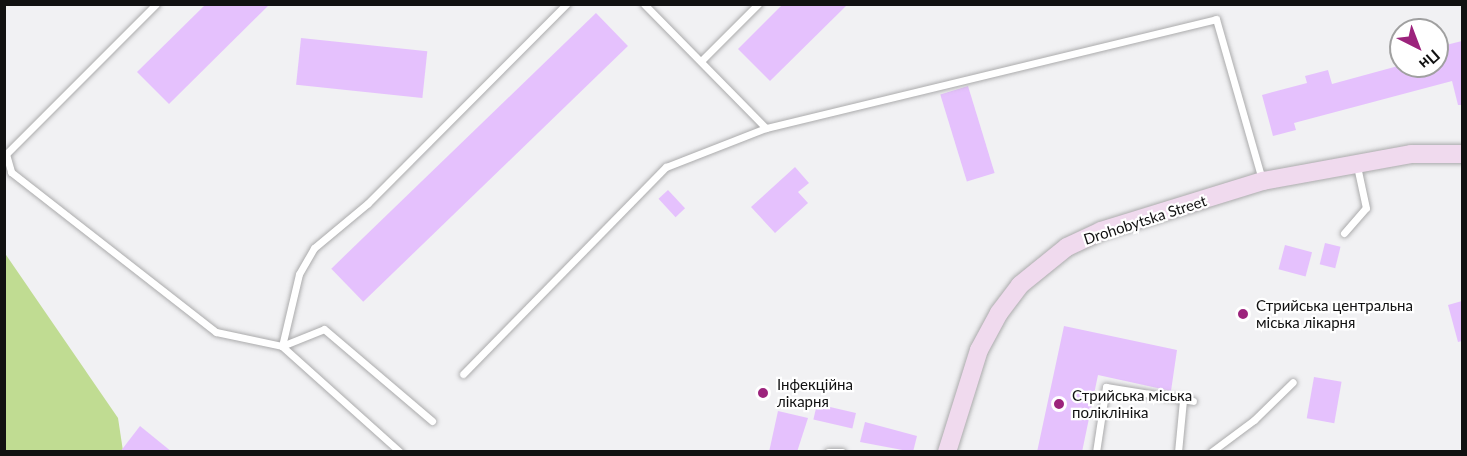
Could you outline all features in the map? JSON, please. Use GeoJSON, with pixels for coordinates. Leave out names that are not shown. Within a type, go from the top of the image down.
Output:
{"type":"FeatureCollection","features":[{"type":"Feature","properties":{"kind":"main road","name":"Drohobytska Street"},"geometry":{"type":"LineString","coordinates":[[947,452],[979,350],[999,313],[1041,264],[1067,247],[1101,231],[1263,181],[1411,154],[1462,154]]}},
{"type":"Feature","properties":{"kind":"lane"},"geometry":{"type":"LineString","coordinates":[[156,4],[6,154],[11,172],[216,332],[282,346],[400,452]]}},
{"type":"Feature","properties":{"kind":"lane"},"geometry":{"type":"LineString","coordinates":[[282,346],[298,274],[314,248],[368,202],[566,4]]}},
{"type":"Feature","properties":{"kind":"lane"},"geometry":{"type":"LineString","coordinates":[[644,4],[766,128]]}},
{"type":"Feature","properties":{"kind":"lane"},"geometry":{"type":"LineString","coordinates":[[701,61],[758,4]]}},
{"type":"Feature","properties":{"kind":"lane"},"geometry":{"type":"LineString","coordinates":[[464,375],[666,167],[766,128],[1216,19],[1263,181]]}},
{"type":"Feature","properties":{"kind":"lane"},"geometry":{"type":"LineString","coordinates":[[1344,233],[1366,208],[1357,164]]}},
{"type":"Feature","properties":{"kind":"lane"},"geometry":{"type":"LineString","coordinates":[[282,346],[324,329],[432,421]]}},
{"type":"Feature","properties":{"kind":"lane"},"geometry":{"type":"LineString","coordinates":[[1210,452],[1254,420],[1293,382]]}},
{"type":"Feature","properties":{"kind":"lane"},"geometry":{"type":"LineString","coordinates":[[1096,452],[1106,387],[1192,401]]}},
{"type":"Feature","properties":{"kind":"lane"},"geometry":{"type":"LineString","coordinates":[[1178,452],[1183,399]]}},
{"type":"Feature","properties":{"kind":"lane"},"geometry":{"type":"LineString","coordinates":[[828,452],[842,452]]}},
{"type":"Feature","properties":{"kind":"green space"},"geometry":{"type":"Polygon","coordinates":[[[4,252],[118,418],[123,451],[5,451],[4,252]]]}},
{"type":"Feature","properties":{"kind":"building"},"geometry":{"type":"Polygon","coordinates":[[[206,4],[270,4],[169,104],[137,72],[206,4]]]}},
{"type":"Feature","properties":{"kind":"building"},"geometry":{"type":"Polygon","coordinates":[[[783,4],[848,4],[770,81],[738,49],[783,4]]]}},
{"type":"Feature","properties":{"kind":"building"},"geometry":{"type":"Polygon","coordinates":[[[596,13],[628,46],[363,302],[331,269],[596,13]]]}},
{"type":"Feature","properties":{"kind":"building"},"geometry":{"type":"Polygon","coordinates":[[[301,38],[427,51],[422,98],[296,85],[301,38]]]}},
{"type":"Feature","properties":{"kind":"building"},"geometry":{"type":"Polygon","coordinates":[[[1462,41],[1462,105],[1458,105],[1452,81],[1294,123],[1296,130],[1273,136],[1262,95],[1307,83],[1305,76],[1328,70],[1332,84],[1389,68],[1389,78],[1449,78],[1449,44],[1462,41]]]}},
{"type":"Feature","properties":{"kind":"building"},"geometry":{"type":"Polygon","coordinates":[[[968,86],[995,173],[967,182],[940,94],[968,86]]]}},
{"type":"Feature","properties":{"kind":"building"},"geometry":{"type":"Polygon","coordinates":[[[795,167],[809,183],[798,192],[808,203],[775,233],[751,207],[795,167]]]}},
{"type":"Feature","properties":{"kind":"building"},"geometry":{"type":"Polygon","coordinates":[[[668,190],[685,208],[676,217],[658,199],[668,190]]]}},
{"type":"Feature","properties":{"kind":"building"},"geometry":{"type":"Polygon","coordinates":[[[1325,243],[1341,247],[1335,268],[1320,264],[1325,243]]]}},
{"type":"Feature","properties":{"kind":"building"},"geometry":{"type":"Polygon","coordinates":[[[1285,245],[1312,252],[1306,276],[1279,269],[1285,245]]]}},
{"type":"Feature","properties":{"kind":"building"},"geometry":{"type":"Polygon","coordinates":[[[1462,301],[1462,341],[1458,342],[1448,305],[1462,301]]]}},
{"type":"Feature","properties":{"kind":"building"},"geometry":{"type":"Polygon","coordinates":[[[1064,326],[1177,350],[1171,391],[1098,375],[1082,452],[1037,452],[1064,326]]]}},
{"type":"Feature","properties":{"kind":"building"},"geometry":{"type":"Polygon","coordinates":[[[1314,377],[1342,382],[1334,423],[1307,418],[1314,377]]]}},
{"type":"Feature","properties":{"kind":"building"},"geometry":{"type":"Polygon","coordinates":[[[817,404],[856,413],[852,429],[813,420],[817,404]]]}},
{"type":"Feature","properties":{"kind":"building"},"geometry":{"type":"Polygon","coordinates":[[[778,411],[808,418],[797,452],[769,452],[778,411]]]}},
{"type":"Feature","properties":{"kind":"building"},"geometry":{"type":"Polygon","coordinates":[[[865,422],[917,436],[913,452],[860,442],[865,422]]]}},
{"type":"Feature","properties":{"kind":"building"},"geometry":{"type":"Polygon","coordinates":[[[140,426],[172,452],[120,452],[140,426]]]}},
{"type":"Feature","properties":{"kind":"place","name":"Стрийська центральна міська лікарня"},"geometry":{"type":"Point","coordinates":[1243,314]}},
{"type":"Feature","properties":{"kind":"place","name":"Інфекційна лікарня"},"geometry":{"type":"Point","coordinates":[763,393]}},
{"type":"Feature","properties":{"kind":"place","name":"Стрийська міська поліклініка"},"geometry":{"type":"Point","coordinates":[1059,404]}}]}
